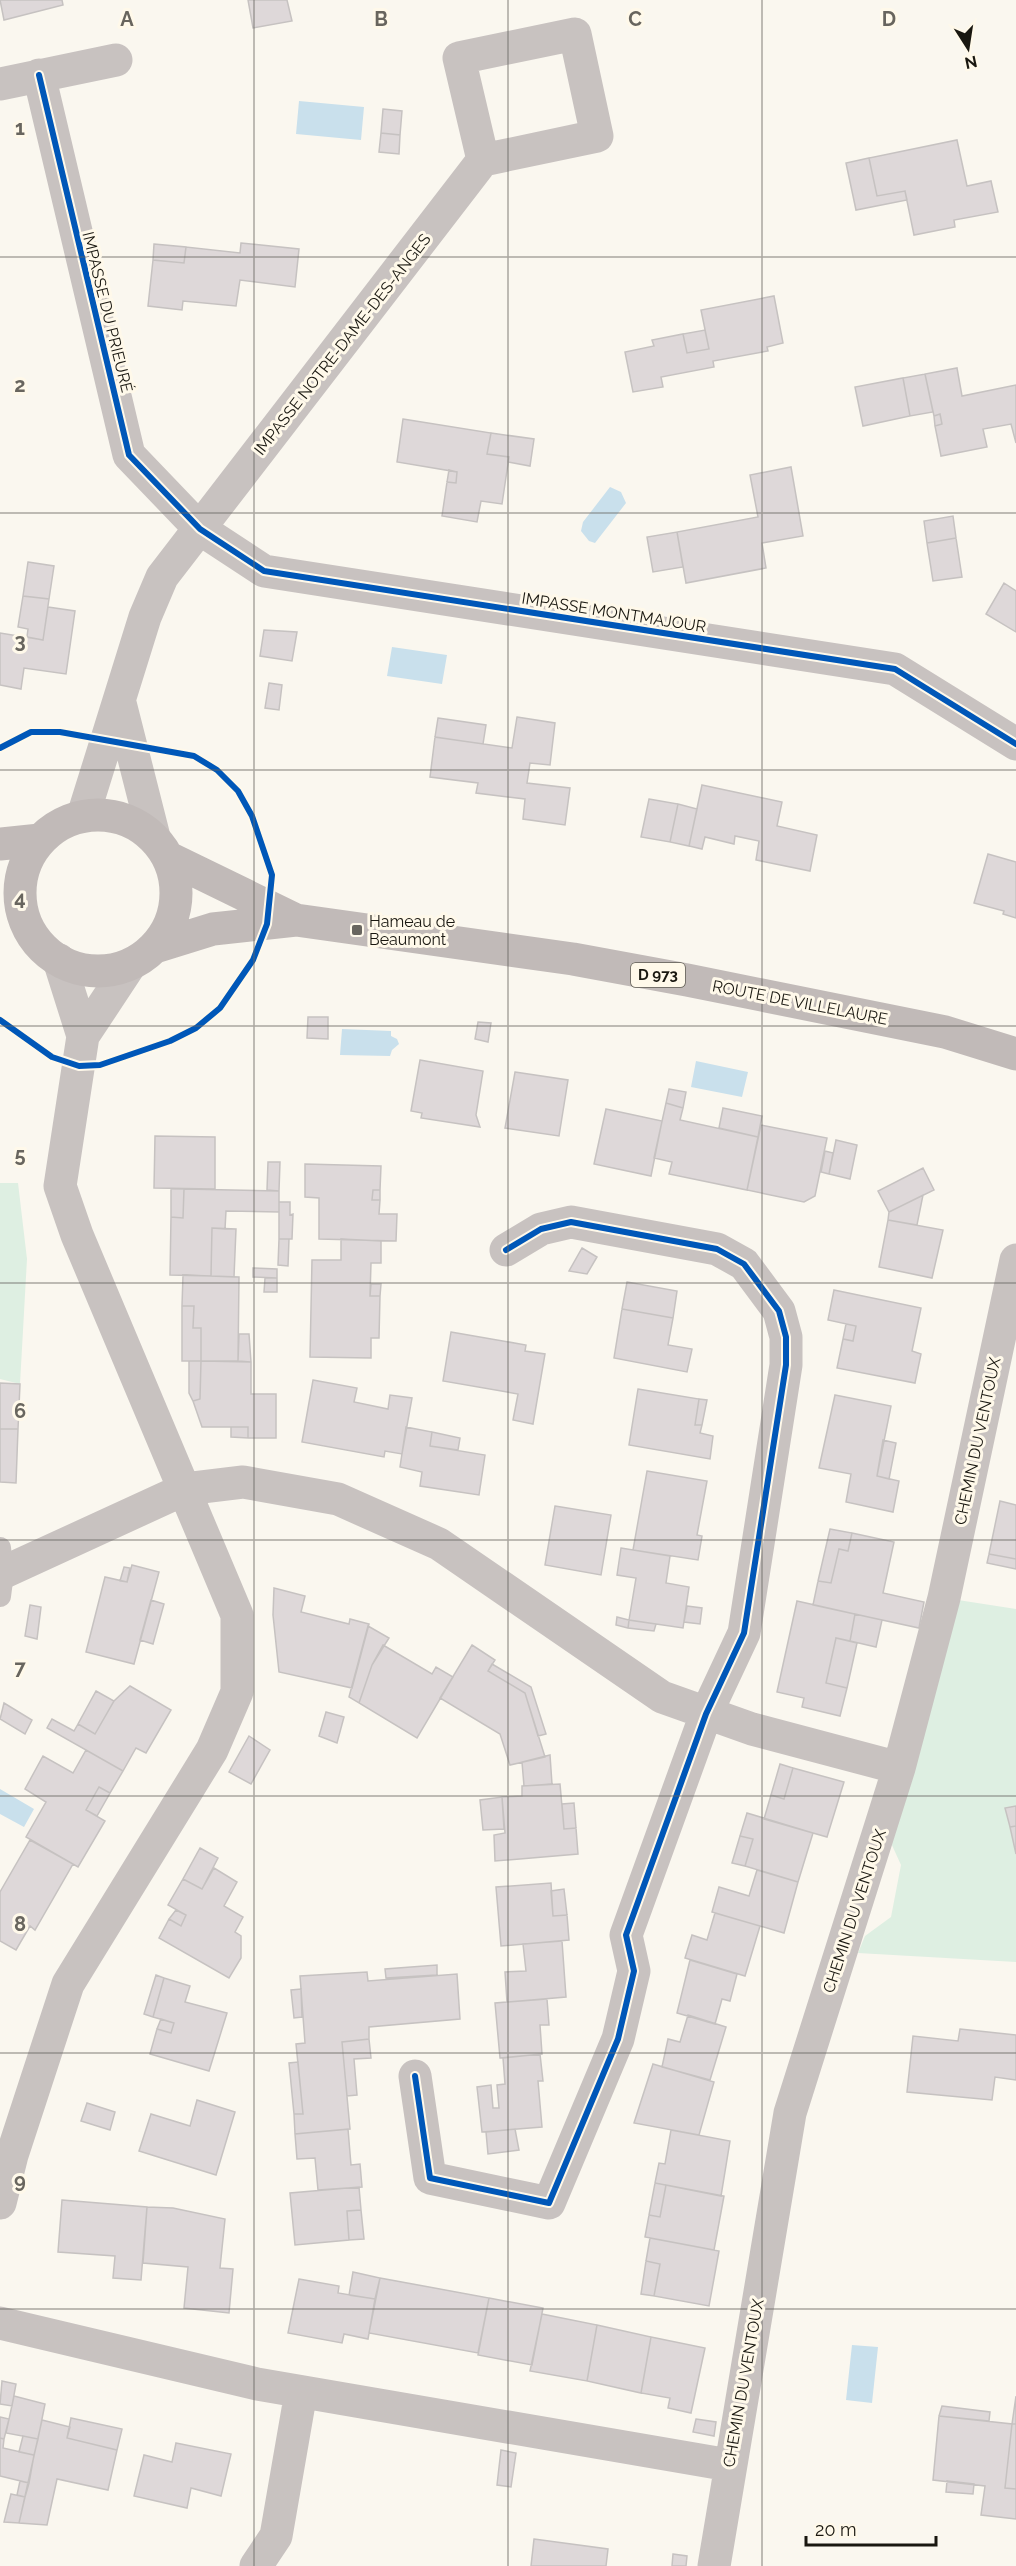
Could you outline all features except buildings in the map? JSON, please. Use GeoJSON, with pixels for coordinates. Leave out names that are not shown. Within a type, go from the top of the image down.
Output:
{"type":"FeatureCollection","features":[{"type":"Feature","properties":{"kind":"main road"},"geometry":{"type":"LineString","coordinates":[[108,815],[133,822],[161,847],[176,881],[176,904],[169,928],[143,956],[98,971],[82,970],[59,960],[38,944],[12,913],[25,864],[40,840],[59,824],[83,816],[108,815]]}},
{"type":"Feature","properties":{"kind":"main road"},"geometry":{"type":"LineString","coordinates":[[0,844],[40,840]]}},
{"type":"Feature","properties":{"kind":"main road","name":"ROUTE DE VILLELAURE"},"geometry":{"type":"LineString","coordinates":[[161,847],[296,920]]}},
{"type":"Feature","properties":{"kind":"main road","name":"ROUTE DE VILLELAURE"},"geometry":{"type":"LineString","coordinates":[[143,956],[213,929],[296,920],[573,959],[687,980],[945,1032],[1016,1054]]}},
{"type":"Feature","properties":{"kind":"street"},"geometry":{"type":"LineString","coordinates":[[575,34],[597,136],[483,160],[459,58],[575,34]]}},
{"type":"Feature","properties":{"kind":"street"},"geometry":{"type":"LineString","coordinates":[[0,84],[116,60]]}},
{"type":"Feature","properties":{"kind":"street","name":"IMPASSE DU PRIEURÉ"},"geometry":{"type":"LineString","coordinates":[[39,75],[129,455],[200,529]]}},
{"type":"Feature","properties":{"kind":"street","name":"IMPASSE NOTRE-DAME-DES-ANGES"},"geometry":{"type":"LineString","coordinates":[[83,816],[120,703],[145,616],[162,577],[483,160]]}},
{"type":"Feature","properties":{"kind":"street","name":"IMPASSE MONTMAJOUR"},"geometry":{"type":"LineString","coordinates":[[200,529],[264,571],[894,669],[1016,744]]}},
{"type":"Feature","properties":{"kind":"street"},"geometry":{"type":"LineString","coordinates":[[120,703],[161,847]]}},
{"type":"Feature","properties":{"kind":"street"},"geometry":{"type":"LineString","coordinates":[[83,1036],[143,956]]}},
{"type":"Feature","properties":{"kind":"street"},"geometry":{"type":"LineString","coordinates":[[0,2203],[12,2155],[68,1984],[212,1750],[237,1692],[237,1616],[77,1235],[60,1186],[83,1036],[59,960]]}},
{"type":"Feature","properties":{"kind":"street"},"geometry":{"type":"LineString","coordinates":[[415,2076],[430,2178],[549,2203],[618,2039],[634,1971],[626,1935],[706,1714],[744,1633],[786,1365],[786,1337],[779,1311],[744,1264],[717,1249],[571,1222],[541,1229],[506,1250]]}},
{"type":"Feature","properties":{"kind":"street","name":"CHEMIN DU VENTOUX"},"geometry":{"type":"LineString","coordinates":[[714,2566],[729,2465],[790,2113],[899,1768],[944,1598],[1016,1260]]}},
{"type":"Feature","properties":{"kind":"street"},"geometry":{"type":"LineString","coordinates":[[1,1573],[185,1489],[243,1482],[338,1499],[439,1544],[662,1697],[752,1729],[899,1768]]}},
{"type":"Feature","properties":{"kind":"street"},"geometry":{"type":"LineString","coordinates":[[0,2323],[257,2385],[729,2465]]}},
{"type":"Feature","properties":{"kind":"street"},"geometry":{"type":"LineString","coordinates":[[256,2566],[276,2536],[301,2392]]}},
{"type":"Feature","properties":{"kind":"green space"},"geometry":{"type":"Polygon","coordinates":[[[0,1183],[18,1183],[27,1259],[20,1384],[0,1379],[0,1183]]]}},
{"type":"Feature","properties":{"kind":"green space"},"geometry":{"type":"Polygon","coordinates":[[[958,1600],[1016,1609],[1016,1962],[858,1953],[865,1936],[891,1917],[901,1865],[891,1843],[958,1600]]]}},
{"type":"Feature","properties":{"kind":"water"},"geometry":{"type":"Polygon","coordinates":[[[299,101],[364,107],[361,140],[296,134],[299,101]]]}},
{"type":"Feature","properties":{"kind":"water"},"geometry":{"type":"Polygon","coordinates":[[[610,487],[621,492],[626,503],[595,543],[589,541],[581,531],[583,522],[610,487]]]}},
{"type":"Feature","properties":{"kind":"water"},"geometry":{"type":"Polygon","coordinates":[[[392,647],[447,655],[442,684],[387,676],[392,647]]]}},
{"type":"Feature","properties":{"kind":"water"},"geometry":{"type":"Polygon","coordinates":[[[342,1029],[391,1031],[391,1036],[397,1039],[399,1044],[392,1050],[390,1056],[340,1055],[342,1029]]]}},
{"type":"Feature","properties":{"kind":"water"},"geometry":{"type":"Polygon","coordinates":[[[696,1061],[748,1072],[742,1097],[691,1087],[696,1061]]]}},
{"type":"Feature","properties":{"kind":"water"},"geometry":{"type":"Polygon","coordinates":[[[0,1789],[34,1809],[24,1827],[0,1814],[0,1789]]]}},
{"type":"Feature","properties":{"kind":"water"},"geometry":{"type":"Polygon","coordinates":[[[852,2345],[878,2347],[872,2403],[846,2400],[852,2345]]]}},
{"type":"Feature","properties":{"kind":"cycle path"},"geometry":{"type":"LineString","coordinates":[[39,75],[129,455],[200,529],[264,571],[895,669],[1016,744]]}},
{"type":"Feature","properties":{"kind":"cycle path"},"geometry":{"type":"LineString","coordinates":[[0,748],[31,732],[60,732],[194,756],[217,770],[238,791],[252,816],[272,875],[267,924],[253,960],[220,1008],[196,1028],[170,1041],[100,1065],[79,1066],[52,1057],[0,1020]]}},
{"type":"Feature","properties":{"kind":"cycle path"},"geometry":{"type":"LineString","coordinates":[[415,2076],[430,2178],[549,2203],[618,2039],[634,1971],[626,1935],[706,1714],[744,1633],[786,1365],[786,1337],[779,1311],[744,1264],[717,1249],[571,1222],[541,1229],[506,1250]]}},
{"type":"Feature","properties":{"kind":"place","name":"Hameau de Beaumont"},"geometry":{"type":"Point","coordinates":[357,930]}}]}
